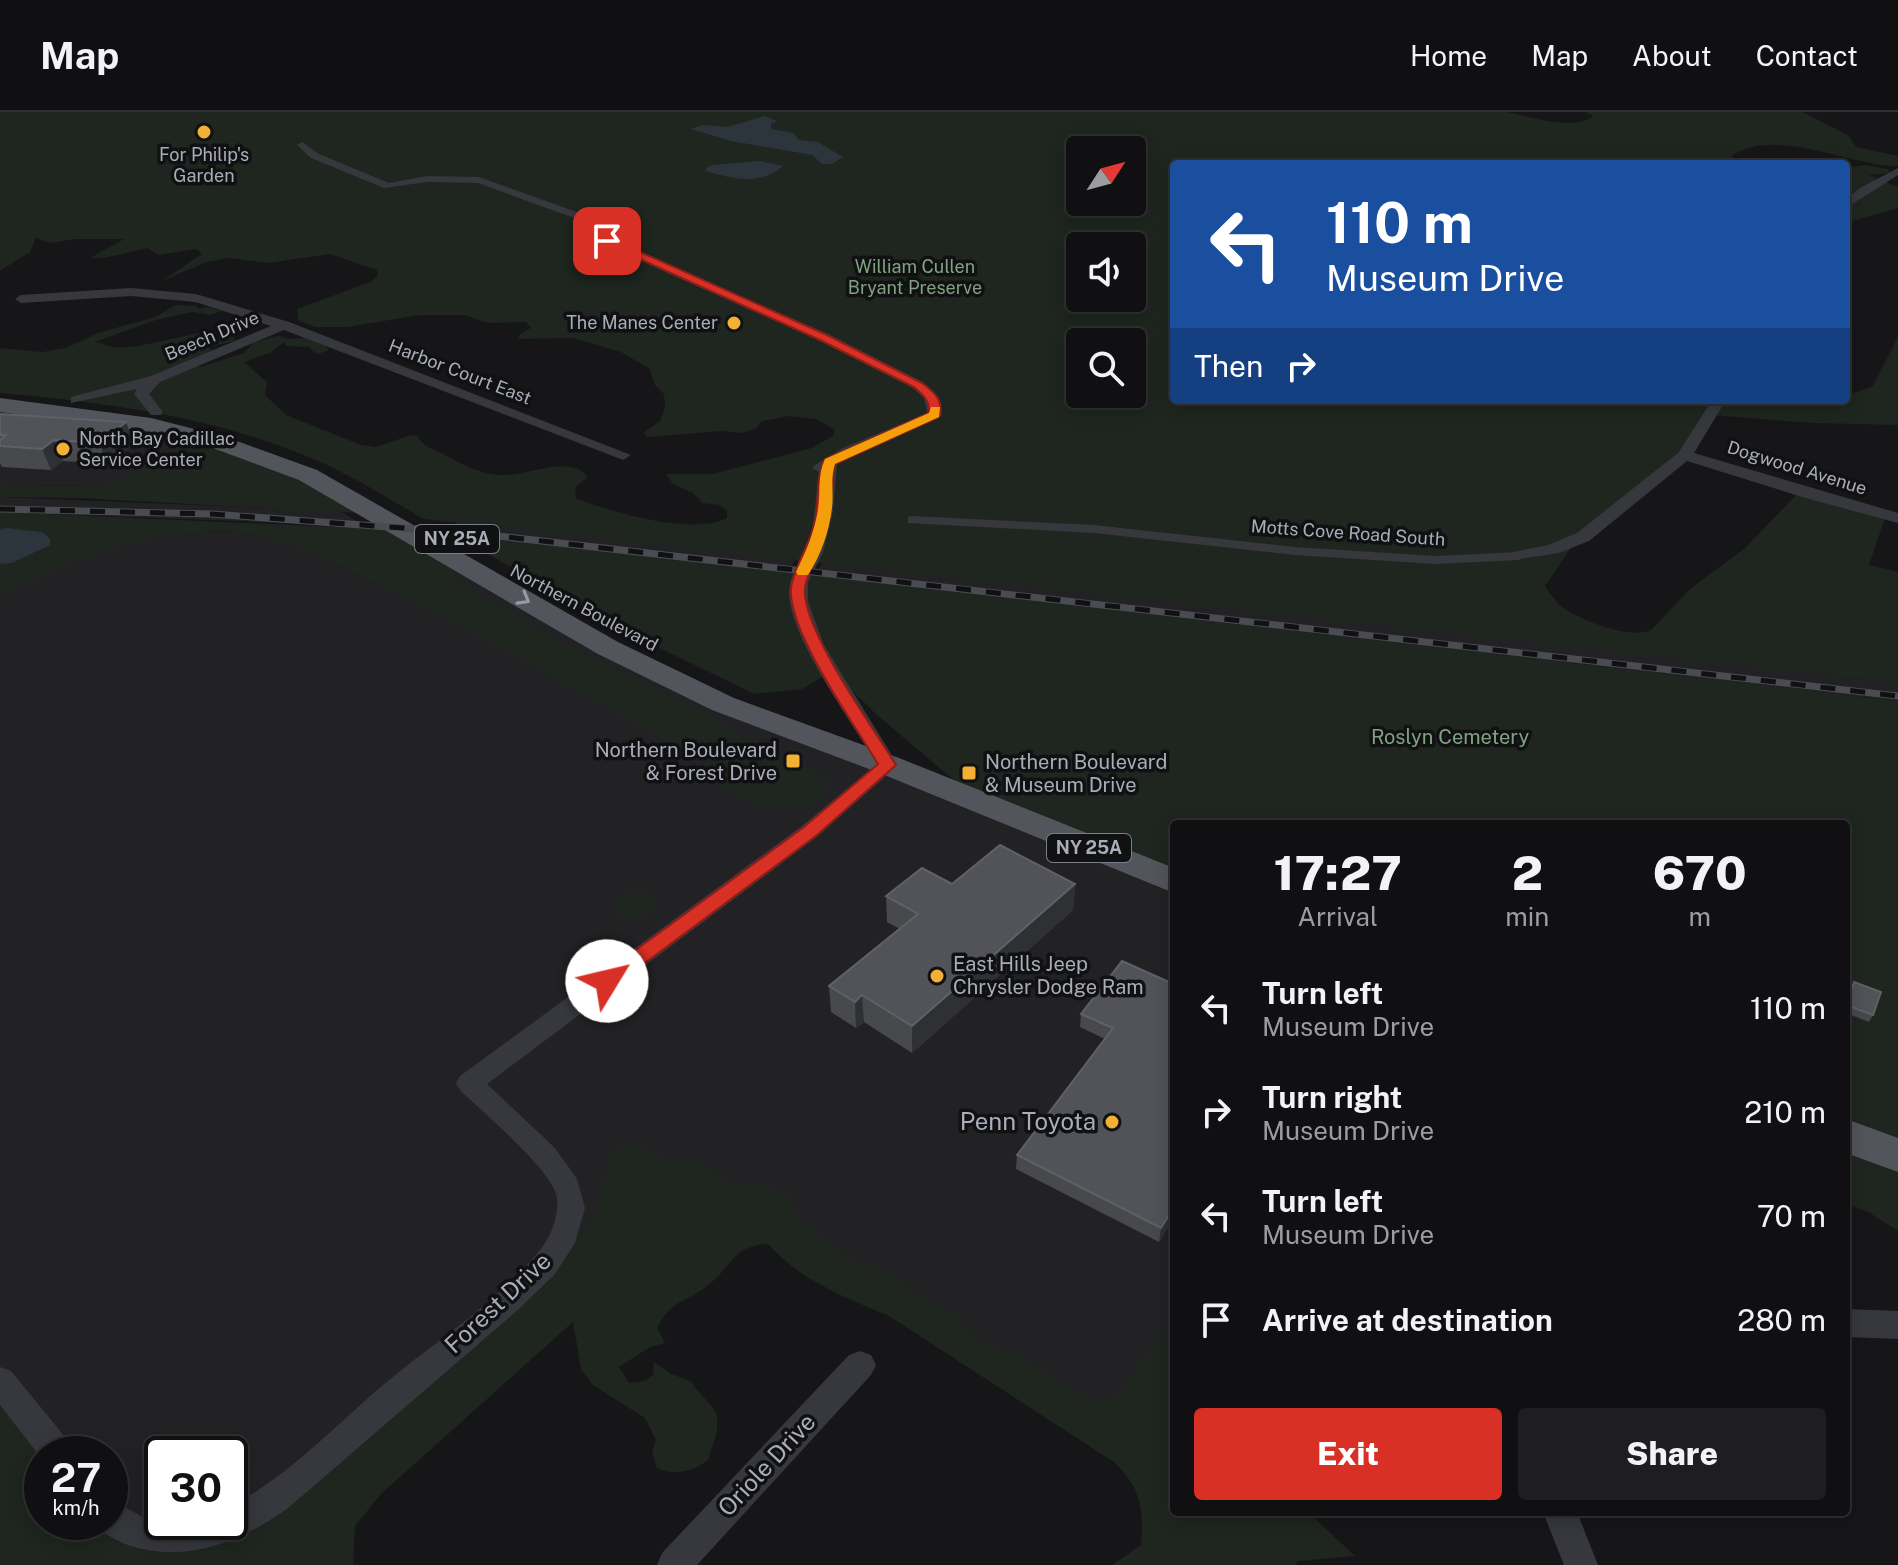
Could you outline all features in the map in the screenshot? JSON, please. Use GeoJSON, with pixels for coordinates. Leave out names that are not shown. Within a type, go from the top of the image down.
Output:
{"type":"FeatureCollection","features":[{"type":"Feature","properties":{"kind":"main road","name":"Northern Boulevard"},"geometry":{"type":"LineString","coordinates":[[0,393],[156,412],[237,432],[333,468],[623,631],[754,694],[888,765]]}},
{"type":"Feature","properties":{"kind":"main road","name":"Northern Boulevard"},"geometry":{"type":"LineString","coordinates":[[0,405],[151,425],[218,442],[308,475],[637,662],[723,704],[888,765],[1170,879]]}},
{"type":"Feature","properties":{"kind":"main road"},"geometry":{"type":"LineString","coordinates":[[1850,1137],[1898,1155]]}},
{"type":"Feature","properties":{"kind":"street"},"geometry":{"type":"LineString","coordinates":[[302,145],[315,156],[388,186],[451,178],[479,180],[584,218],[599,227],[607,241],[618,247],[823,337],[918,385],[931,396],[935,415],[830,462],[825,476],[825,507],[821,527],[799,582],[803,616],[815,645],[888,765]]}},
{"type":"Feature","properties":{"kind":"street"},"geometry":{"type":"LineString","coordinates":[[1850,202],[1898,171]]}},
{"type":"Feature","properties":{"kind":"street"},"geometry":{"type":"LineString","coordinates":[[1880,181],[1898,186]]}},
{"type":"Feature","properties":{"kind":"street","name":"Harbor Court East"},"geometry":{"type":"LineString","coordinates":[[21,299],[116,292],[166,293],[196,298],[284,325],[623,455]]}},
{"type":"Feature","properties":{"kind":"street","name":"Beech Drive"},"geometry":{"type":"LineString","coordinates":[[76,400],[154,380],[284,325]]}},
{"type":"Feature","properties":{"kind":"street","name":"Beech Drive"},"geometry":{"type":"LineString","coordinates":[[154,380],[141,394],[156,412]]}},
{"type":"Feature","properties":{"kind":"street","name":"Motts Cove Road South"},"geometry":{"type":"LineString","coordinates":[[912,520],[1094,529],[1294,551],[1422,560],[1467,561],[1519,556],[1553,549],[1583,537],[1685,455],[1717,404]]}},
{"type":"Feature","properties":{"kind":"street","name":"Dogwood Avenue"},"geometry":{"type":"LineString","coordinates":[[1685,455],[1808,494],[1898,518]]}},
{"type":"Feature","properties":{"kind":"street","name":"Forest Drive"},"geometry":{"type":"LineString","coordinates":[[128,1528],[139,1536],[174,1542],[203,1537],[259,1509],[452,1347],[546,1263],[568,1230],[572,1197],[566,1181],[550,1160],[469,1083],[810,831],[888,765]]}},
{"type":"Feature","properties":{"kind":"street"},"geometry":{"type":"LineString","coordinates":[[1850,1323],[1898,1325]]}},
{"type":"Feature","properties":{"kind":"street","name":"Oriole Drive"},"geometry":{"type":"LineString","coordinates":[[674,1565],[860,1365]]}},
{"type":"Feature","properties":{"kind":"street"},"geometry":{"type":"LineString","coordinates":[[0,1381],[44,1436]]}},
{"type":"Feature","properties":{"kind":"street"},"geometry":{"type":"LineString","coordinates":[[1562,1516],[1581,1565]]}},
{"type":"Feature","properties":{"kind":"shaded area"},"geometry":{"type":"Polygon","coordinates":[[[765,116],[777,121],[771,124],[771,129],[793,133],[799,140],[818,142],[843,157],[832,164],[822,164],[812,155],[731,141],[691,129],[703,125],[727,127],[765,116]]]}},
{"type":"Feature","properties":{"kind":"shaded area"},"geometry":{"type":"Polygon","coordinates":[[[760,161],[783,166],[765,176],[746,179],[706,171],[712,165],[760,161]]]}},
{"type":"Feature","properties":{"kind":"shaded area"},"geometry":{"type":"Polygon","coordinates":[[[0,405],[218,442],[105,486],[0,485],[0,405]]]}},
{"type":"Feature","properties":{"kind":"shaded area"},"geometry":{"type":"Polygon","coordinates":[[[0,497],[340,511],[365,526],[0,512],[0,497]]]}},
{"type":"Feature","properties":{"kind":"shaded area"},"geometry":{"type":"Polygon","coordinates":[[[453,521],[796,559],[787,573],[475,535],[453,521]]]}},
{"type":"Feature","properties":{"kind":"shaded area"},"geometry":{"type":"Polygon","coordinates":[[[0,530],[42,532],[50,539],[50,545],[12,563],[0,564],[0,530]]]}},
{"type":"Feature","properties":{"kind":"shaded area"},"geometry":{"type":"Polygon","coordinates":[[[234,531],[291,543],[403,597],[456,560],[608,648],[1170,879],[1170,1380],[1114,1462],[710,1199],[248,1514],[248,1436],[144,1436],[144,1524],[128,1520],[128,1436],[44,1436],[0,1381],[0,585],[83,554],[167,535],[234,531]]]}},
{"type":"Feature","properties":{"kind":"shaded area"},"geometry":{"type":"Polygon","coordinates":[[[823,561],[1898,683],[1898,701],[815,576],[823,561]]]}},
{"type":"Feature","properties":{"kind":"green space","name":"William Cullen Bryant Preserve"},"geometry":{"type":"Polygon","coordinates":[[[0,112],[1506,112],[1575,123],[1593,116],[1585,112],[1803,112],[1849,136],[1856,147],[1898,156],[1898,166],[1792,146],[1770,145],[1750,148],[1732,156],[1732,160],[1170,160],[1170,404],[1850,404],[1850,395],[1873,386],[1898,337],[1898,425],[1811,423],[1711,415],[1700,434],[1580,535],[1545,586],[1561,606],[1592,622],[1631,632],[1651,630],[1690,589],[1745,548],[1800,491],[1886,515],[1869,565],[1898,572],[1898,683],[424,519],[327,465],[248,435],[126,408],[0,393],[0,348],[42,352],[66,348],[98,333],[155,317],[176,305],[197,306],[197,309],[207,307],[222,311],[210,315],[193,312],[156,320],[95,342],[125,347],[211,331],[234,333],[235,341],[208,347],[214,352],[197,365],[200,367],[244,353],[254,342],[278,336],[307,338],[326,345],[328,351],[317,354],[308,347],[286,346],[284,342],[270,353],[244,362],[267,382],[265,395],[286,415],[361,445],[376,447],[411,435],[417,436],[430,448],[490,474],[571,467],[588,477],[575,487],[576,498],[609,510],[673,523],[712,523],[727,518],[727,511],[720,505],[702,503],[693,493],[673,484],[666,474],[713,474],[812,448],[834,435],[834,429],[815,419],[789,416],[762,421],[755,429],[742,433],[721,431],[648,437],[643,433],[660,421],[665,408],[664,394],[655,385],[649,368],[621,352],[573,338],[518,339],[521,333],[531,328],[526,322],[488,323],[465,315],[419,315],[348,327],[315,327],[298,320],[297,309],[370,282],[378,275],[377,270],[330,254],[268,263],[229,258],[207,262],[162,281],[202,254],[196,249],[158,255],[147,248],[90,258],[124,239],[75,239],[50,243],[36,238],[30,252],[0,271],[0,112]]]}},
{"type":"Feature","properties":{"kind":"green space"},"geometry":{"type":"Polygon","coordinates":[[[1864,165],[1888,169],[1890,173],[1869,175],[1898,187],[1898,208],[1850,222],[1850,167],[1864,165]]]}},
{"type":"Feature","properties":{"kind":"green space"},"geometry":{"type":"Polygon","coordinates":[[[218,442],[379,514],[78,498],[0,497],[0,485],[104,486],[147,466],[218,442]]]}},
{"type":"Feature","properties":{"kind":"green space"},"geometry":{"type":"Polygon","coordinates":[[[0,512],[405,530],[456,560],[452,576],[469,589],[548,635],[709,714],[736,735],[815,771],[826,778],[826,795],[806,806],[767,804],[763,807],[721,788],[733,778],[515,656],[329,561],[255,535],[222,531],[120,546],[48,573],[0,596],[0,512]]]}},
{"type":"Feature","properties":{"kind":"green space","name":"Roslyn Cemetery"},"geometry":{"type":"Polygon","coordinates":[[[450,533],[1898,701],[1898,1231],[1850,1205],[1850,820],[1170,820],[1170,879],[980,802],[878,716],[832,671],[802,689],[754,694],[629,633],[450,533]]]}},
{"type":"Feature","properties":{"kind":"green space"},"geometry":{"type":"Polygon","coordinates":[[[630,891],[651,893],[657,900],[655,909],[639,919],[620,916],[614,908],[615,903],[630,891]]]}},
{"type":"Feature","properties":{"kind":"green space"},"geometry":{"type":"Polygon","coordinates":[[[629,1145],[647,1149],[665,1160],[695,1158],[734,1187],[758,1186],[783,1192],[790,1199],[797,1216],[845,1257],[891,1274],[923,1299],[951,1312],[982,1344],[1018,1355],[1074,1393],[1098,1402],[1118,1393],[1170,1327],[1170,1516],[1312,1516],[1355,1556],[1298,1561],[1295,1565],[1112,1565],[1141,1545],[1142,1532],[1141,1510],[1135,1490],[1114,1462],[889,1316],[809,1278],[768,1244],[740,1253],[708,1285],[674,1306],[657,1328],[665,1343],[650,1347],[619,1367],[629,1383],[645,1381],[653,1375],[654,1362],[671,1374],[691,1381],[711,1405],[717,1418],[715,1436],[708,1460],[696,1467],[684,1472],[657,1468],[652,1452],[656,1440],[645,1418],[593,1385],[581,1369],[573,1322],[382,1493],[355,1526],[353,1565],[0,1565],[0,1381],[32,1436],[24,1436],[24,1540],[128,1540],[128,1525],[144,1527],[144,1540],[248,1540],[248,1515],[260,1509],[581,1235],[592,1216],[606,1176],[607,1154],[629,1145]]]}},
{"type":"Feature","properties":{"kind":"building"},"geometry":{"type":"Polygon","coordinates":[[[0,414],[126,422],[99,443],[54,440],[42,449],[0,446],[0,440],[6,435],[0,435],[0,414]]]}},
{"type":"Feature","properties":{"kind":"building","name":"East Hills Jeep Chrysler Dodge Ram"},"geometry":{"type":"Polygon","coordinates":[[[1000,845],[1075,884],[912,1026],[862,995],[855,1002],[829,986],[918,914],[886,896],[922,868],[952,884],[1000,845]]]}},
{"type":"Feature","properties":{"kind":"building","name":"Penn Toyota"},"geometry":{"type":"Polygon","coordinates":[[[1122,961],[1170,981],[1170,1213],[1161,1228],[1017,1155],[1113,1028],[1081,1014],[1122,961]]]}},
{"type":"Feature","properties":{"kind":"building"},"geometry":{"type":"Polygon","coordinates":[[[1854,982],[1881,992],[1873,1015],[1850,1006],[1854,982]]]}},
{"type":"Feature","properties":{"kind":"railway"},"geometry":{"type":"LineString","coordinates":[[0,509],[211,514],[472,533],[1898,696]]}},
{"type":"Feature","properties":{"kind":"slow traffic"},"geometry":{"type":"LineString","coordinates":[[803,572],[821,527],[825,507],[825,476],[830,462],[848,451],[935,415],[935,409]]}},
{"type":"Feature","properties":{"kind":"place","name":"For Philip's Garden"},"geometry":{"type":"Point","coordinates":[204,132]}},
{"type":"Feature","properties":{"kind":"place","name":"The Manes Center"},"geometry":{"type":"Point","coordinates":[734,323]}},
{"type":"Feature","properties":{"kind":"place","name":"North Bay Cadillac Service Center"},"geometry":{"type":"Point","coordinates":[63,449]}},
{"type":"Feature","properties":{"kind":"place","name":"Northern Boulevard & Forest Drive"},"geometry":{"type":"Point","coordinates":[793,761]}},
{"type":"Feature","properties":{"kind":"place","name":"Northern Boulevard & Museum Drive"},"geometry":{"type":"Point","coordinates":[969,773]}},
{"type":"Feature","properties":{"kind":"place","name":"East Hills Jeep Chrysler Dodge Ram"},"geometry":{"type":"Point","coordinates":[937,976]}},
{"type":"Feature","properties":{"kind":"place","name":"Penn Toyota"},"geometry":{"type":"Point","coordinates":[1112,1122]}},
{"type":"Feature","properties":{"kind":"route"},"geometry":{"type":"LineString","coordinates":[[607,241],[823,337],[918,385],[928,392],[936,405],[935,415],[848,451],[830,462],[825,476],[825,507],[817,542],[798,587],[803,616],[815,645],[888,765],[810,831],[607,981]]}}]}
